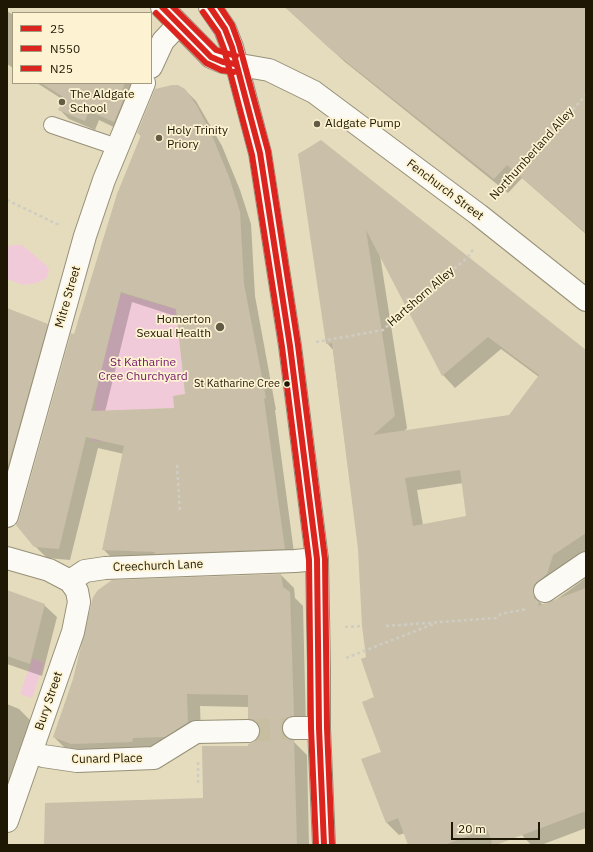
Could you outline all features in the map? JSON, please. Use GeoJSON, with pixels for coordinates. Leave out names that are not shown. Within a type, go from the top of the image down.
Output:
{"type":"FeatureCollection","features":[{"type":"Feature","properties":{"kind":"street","name":"Fenchurch Street"},"geometry":{"type":"LineString","coordinates":[[162,7],[211,57],[223,62],[269,70],[314,92],[479,215],[585,297]]}},
{"type":"Feature","properties":{"kind":"street"},"geometry":{"type":"LineString","coordinates":[[210,7],[225,29],[260,153],[290,346],[316,559],[319,728],[324,845]]}},
{"type":"Feature","properties":{"kind":"street"},"geometry":{"type":"LineString","coordinates":[[152,64],[163,41],[178,25]]}},
{"type":"Feature","properties":{"kind":"street","name":"Mitre Street"},"geometry":{"type":"LineString","coordinates":[[7,516],[86,236],[117,147],[144,84]]}},
{"type":"Feature","properties":{"kind":"street"},"geometry":{"type":"LineString","coordinates":[[7,558],[49,570],[70,580]]}},
{"type":"Feature","properties":{"kind":"street","name":"Creechurch Lane"},"geometry":{"type":"LineString","coordinates":[[70,580],[85,571],[105,568],[316,559]]}},
{"type":"Feature","properties":{"kind":"street"},"geometry":{"type":"LineString","coordinates":[[545,591],[586,563]]}},
{"type":"Feature","properties":{"kind":"street","name":"Bury Street"},"geometry":{"type":"LineString","coordinates":[[7,821],[73,632],[79,602],[77,591],[70,580]]}},
{"type":"Feature","properties":{"kind":"street"},"geometry":{"type":"LineString","coordinates":[[294,728],[319,728]]}},
{"type":"Feature","properties":{"kind":"street","name":"Cunard Place"},"geometry":{"type":"LineString","coordinates":[[32,752],[43,756],[77,761],[154,758],[196,732],[248,731]]}},
{"type":"Feature","properties":{"kind":"lane"},"geometry":{"type":"LineString","coordinates":[[52,125],[117,147]]}},
{"type":"Feature","properties":{"kind":"path","name":"Northumberland Alley"},"geometry":{"type":"LineString","coordinates":[[479,215],[506,181],[586,95]]}},
{"type":"Feature","properties":{"kind":"path"},"geometry":{"type":"LineString","coordinates":[[7,200],[40,217],[86,236]]}},
{"type":"Feature","properties":{"kind":"path","name":"Hartshorn Alley"},"geometry":{"type":"LineString","coordinates":[[290,346],[383,330],[411,304],[468,257],[474,248]]}},
{"type":"Feature","properties":{"kind":"path"},"geometry":{"type":"LineString","coordinates":[[406,298],[411,304]]}},
{"type":"Feature","properties":{"kind":"path"},"geometry":{"type":"LineString","coordinates":[[177,465],[180,512]]}},
{"type":"Feature","properties":{"kind":"path"},"geometry":{"type":"LineString","coordinates":[[386,626],[496,618],[501,614],[527,610],[545,591]]}},
{"type":"Feature","properties":{"kind":"path"},"geometry":{"type":"LineString","coordinates":[[319,669],[438,622]]}},
{"type":"Feature","properties":{"kind":"path"},"geometry":{"type":"LineString","coordinates":[[198,757],[198,783]]}},
{"type":"Feature","properties":{"kind":"green space"},"geometry":{"type":"Polygon","coordinates":[[[12,245],[22,245],[46,265],[49,270],[47,278],[37,283],[24,285],[7,279],[7,247],[12,245]]]}},
{"type":"Feature","properties":{"kind":"green space","name":"St Katharine Cree Churchyard"},"geometry":{"type":"Polygon","coordinates":[[[120,293],[176,309],[185,394],[173,396],[174,408],[103,411],[101,441],[92,441],[96,390],[120,293]]]}},
{"type":"Feature","properties":{"kind":"green space"},"geometry":{"type":"Polygon","coordinates":[[[33,658],[44,663],[32,698],[20,694],[33,658]]]}},
{"type":"Feature","properties":{"kind":"building"},"geometry":{"type":"Polygon","coordinates":[[[285,7],[586,7],[586,233],[507,165],[494,179],[329,48],[285,7]]]}},
{"type":"Feature","properties":{"kind":"building"},"geometry":{"type":"Polygon","coordinates":[[[43,84],[125,84],[119,97],[125,96],[114,122],[89,111],[85,121],[58,110],[65,98],[43,84]]]}},
{"type":"Feature","properties":{"kind":"building"},"geometry":{"type":"Polygon","coordinates":[[[178,85],[185,89],[197,106],[211,133],[229,177],[240,212],[244,284],[266,398],[264,399],[285,549],[153,554],[156,552],[102,550],[124,446],[86,437],[59,549],[34,547],[16,525],[19,519],[71,333],[74,334],[117,194],[141,135],[137,133],[155,89],[178,85]],[[121,292],[91,411],[174,408],[173,396],[185,394],[176,309],[121,292]]]}},
{"type":"Feature","properties":{"kind":"building"},"geometry":{"type":"Polygon","coordinates":[[[321,140],[586,350],[586,533],[553,555],[547,574],[534,585],[533,592],[534,598],[539,602],[538,606],[586,588],[586,811],[496,845],[493,845],[487,829],[444,845],[408,845],[398,818],[386,823],[361,759],[381,752],[362,702],[374,697],[361,659],[366,657],[362,626],[358,549],[332,343],[326,344],[298,154],[321,140]],[[366,230],[395,416],[373,435],[509,415],[539,375],[488,337],[442,376],[366,230]],[[460,470],[405,478],[413,526],[466,516],[460,470]]]}},
{"type":"Feature","properties":{"kind":"building"},"geometry":{"type":"Polygon","coordinates":[[[7,308],[48,324],[7,469],[7,308]]]}},
{"type":"Feature","properties":{"kind":"building"},"geometry":{"type":"Polygon","coordinates":[[[281,574],[283,587],[290,592],[294,716],[288,717],[283,721],[282,728],[283,734],[287,739],[294,740],[297,845],[44,845],[45,803],[203,798],[202,746],[248,746],[248,744],[254,742],[259,737],[260,731],[258,724],[254,720],[248,719],[248,695],[187,694],[188,722],[165,737],[133,738],[132,742],[71,744],[53,737],[73,679],[93,597],[98,590],[112,580],[281,574]]]}},
{"type":"Feature","properties":{"kind":"building"},"geometry":{"type":"Polygon","coordinates":[[[7,590],[45,604],[30,664],[7,656],[7,590]]]}},
{"type":"Feature","properties":{"kind":"tunnel"},"geometry":{"type":"LineString","coordinates":[[248,731],[294,728]]}},
{"type":"Feature","properties":{"kind":"transit line","name":"25"},"geometry":{"type":"LineString","coordinates":[[162,7],[211,57],[223,62],[235,64]]}},
{"type":"Feature","properties":{"kind":"transit line","name":"N25"},"geometry":{"type":"LineString","coordinates":[[173,7],[216,50],[236,56]]}},
{"type":"Feature","properties":{"kind":"transit line","name":"25"},"geometry":{"type":"LineString","coordinates":[[210,7],[225,29],[232,47],[260,153],[290,346],[317,559],[319,728],[324,845]]}},
{"type":"Feature","properties":{"kind":"transit line","name":"N25"},"geometry":{"type":"LineString","coordinates":[[220,7],[232,25],[239,44],[268,151],[298,345],[325,559],[327,728],[332,845]]}},
{"type":"Feature","properties":{"kind":"transit line","name":"N550"},"geometry":{"type":"LineString","coordinates":[[203,12],[218,33],[224,49],[252,155],[282,347],[309,560],[311,728],[316,845]]}},
{"type":"Feature","properties":{"kind":"transit line","name":"N550"},"geometry":{"type":"LineString","coordinates":[[156,13],[206,63],[221,70],[234,72]]}},
{"type":"Feature","properties":{"kind":"place","name":"The Aldgate School"},"geometry":{"type":"Point","coordinates":[62,102]}},
{"type":"Feature","properties":{"kind":"place","name":"Aldgate Pump"},"geometry":{"type":"Point","coordinates":[317,124]}},
{"type":"Feature","properties":{"kind":"place","name":"Holy Trinity Priory"},"geometry":{"type":"Point","coordinates":[159,138]}},
{"type":"Feature","properties":{"kind":"place","name":"Homerton Sexual Health"},"geometry":{"type":"Point","coordinates":[220,327]}},
{"type":"Feature","properties":{"kind":"place","name":"St Katharine Cree"},"geometry":{"type":"Point","coordinates":[287,384]}}]}
